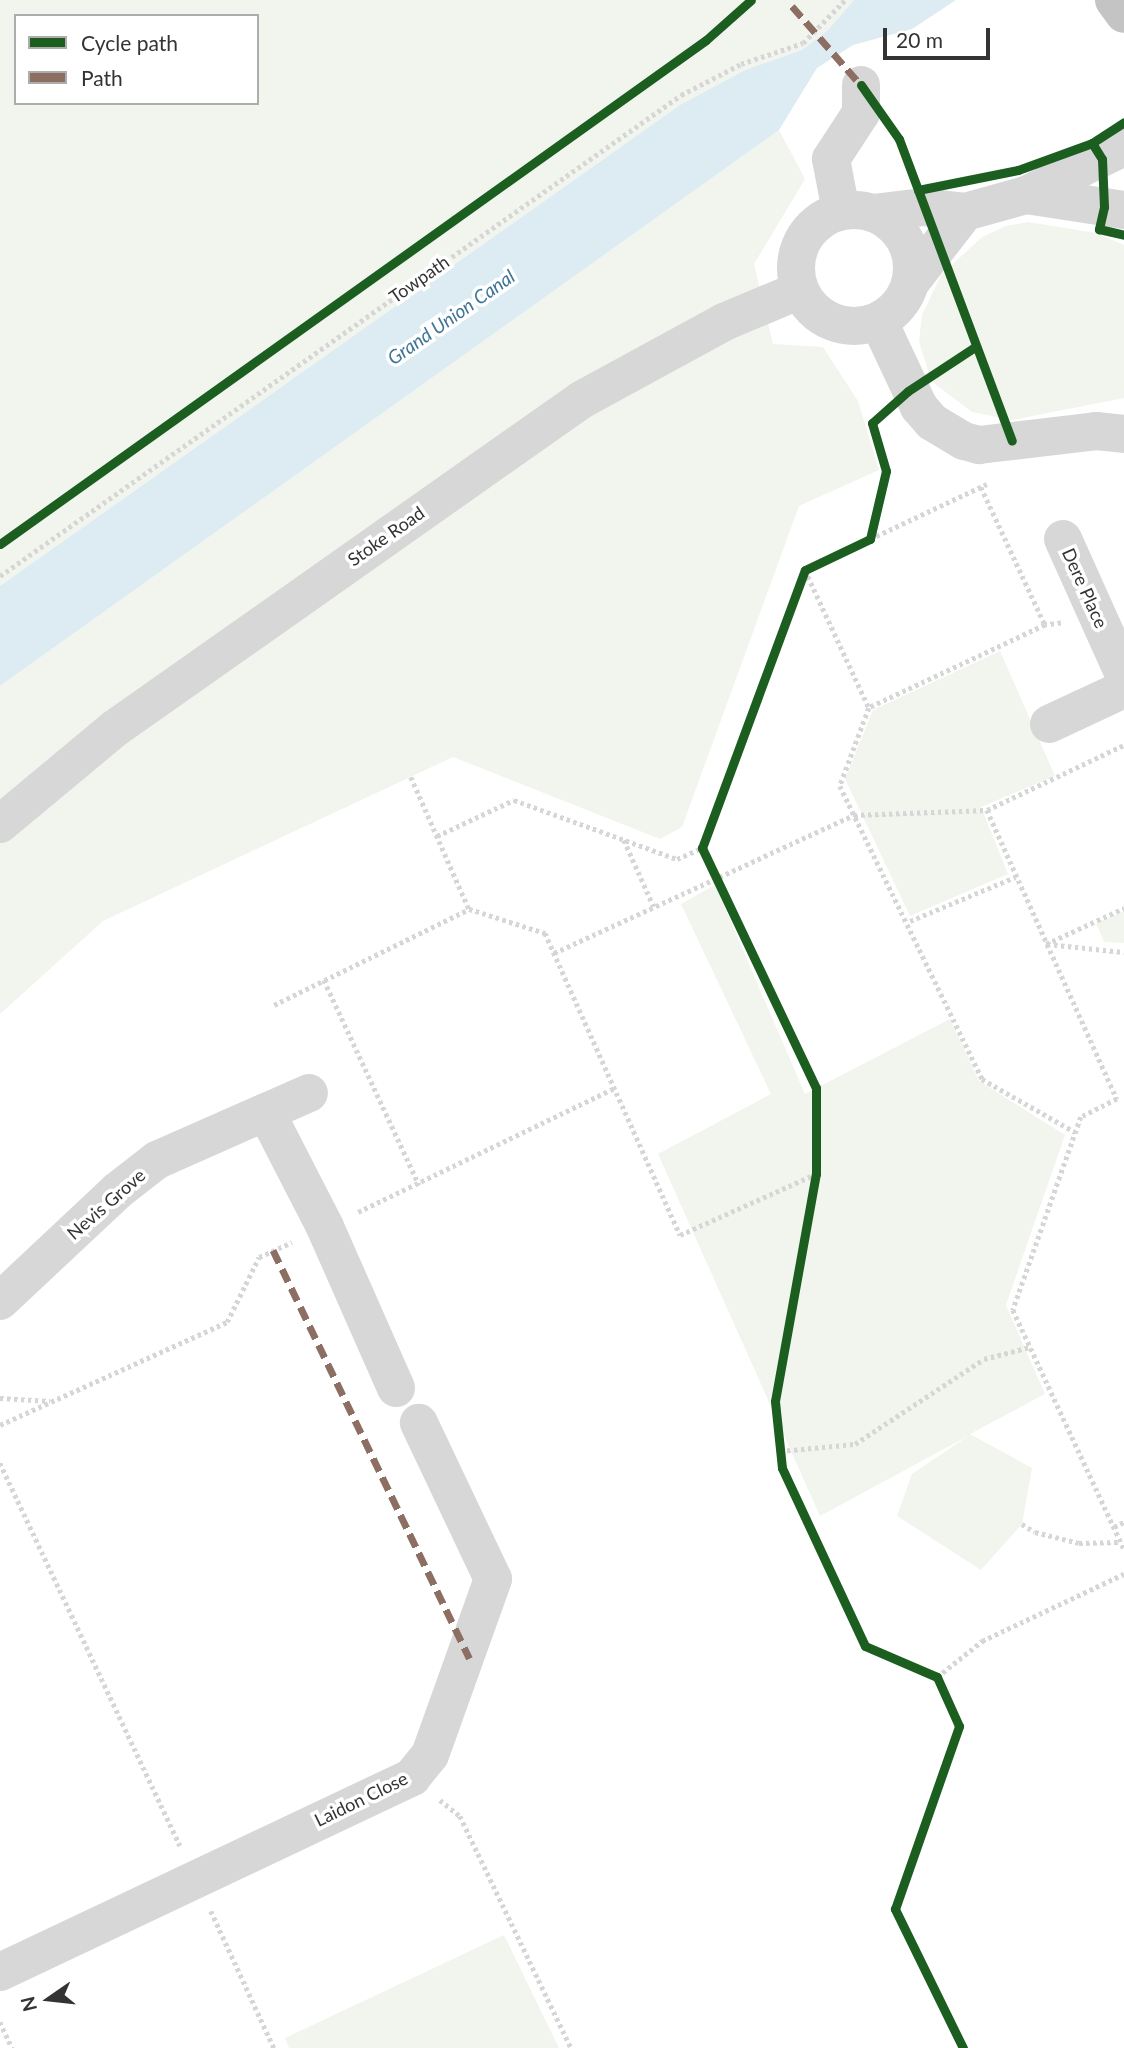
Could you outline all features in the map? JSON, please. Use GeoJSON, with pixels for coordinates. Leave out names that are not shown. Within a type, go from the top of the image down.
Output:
{"type":"FeatureCollection","features":[{"type":"Feature","properties":{"kind":"highway"},"geometry":{"type":"LineString","coordinates":[[1114,0],[1124,14]]}},
{"type":"Feature","properties":{"kind":"street"},"geometry":{"type":"LineString","coordinates":[[861,85],[860,113],[831,159],[857,212],[889,221],[905,241],[912,266],[910,283]]}},
{"type":"Feature","properties":{"kind":"street"},"geometry":{"type":"LineString","coordinates":[[965,212],[910,283],[893,312],[878,322],[843,326],[825,320],[811,309],[800,290],[795,260],[801,242],[811,228],[857,212],[923,207],[965,212],[1026,195],[1124,147]]}},
{"type":"Feature","properties":{"kind":"street"},"geometry":{"type":"LineString","coordinates":[[1026,195],[1124,210]]}},
{"type":"Feature","properties":{"kind":"street","name":"Stoke Road"},"geometry":{"type":"LineString","coordinates":[[0,824],[114,729],[581,400],[724,322],[800,290]]}},
{"type":"Feature","properties":{"kind":"street"},"geometry":{"type":"LineString","coordinates":[[878,322],[908,391],[932,422],[972,443],[1096,431],[1124,434]]}},
{"type":"Feature","properties":{"kind":"street","name":"Dere Place"},"geometry":{"type":"LineString","coordinates":[[1063,539],[1124,675]]}},
{"type":"Feature","properties":{"kind":"street"},"geometry":{"type":"LineString","coordinates":[[1049,724],[1124,689]]}},
{"type":"Feature","properties":{"kind":"street","name":"Nevis Grove"},"geometry":{"type":"LineString","coordinates":[[0,1301],[117,1191],[157,1160],[309,1093]]}},
{"type":"Feature","properties":{"kind":"street"},"geometry":{"type":"LineString","coordinates":[[266,1112],[325,1227],[396,1388]]}},
{"type":"Feature","properties":{"kind":"street","name":"Laidon Close"},"geometry":{"type":"LineString","coordinates":[[0,1972],[195,1877],[412,1777],[430,1755],[493,1579],[419,1423]]}},
{"type":"Feature","properties":{"kind":"path"},"geometry":{"type":"LineString","coordinates":[[859,544],[1014,471],[1012,441]]}},
{"type":"Feature","properties":{"kind":"path"},"geometry":{"type":"LineString","coordinates":[[981,487],[1045,625]]}},
{"type":"Feature","properties":{"kind":"path"},"geometry":{"type":"LineString","coordinates":[[870,539],[873,525]]}},
{"type":"Feature","properties":{"kind":"path"},"geometry":{"type":"LineString","coordinates":[[800,583],[805,570],[816,565]]}},
{"type":"Feature","properties":{"kind":"path"},"geometry":{"type":"LineString","coordinates":[[805,570],[869,708]]}},
{"type":"Feature","properties":{"kind":"path"},"geometry":{"type":"LineString","coordinates":[[1075,1132],[982,1079],[910,921],[840,786],[869,708],[1045,625],[1055,626],[1093,607]]}},
{"type":"Feature","properties":{"kind":"path"},"geometry":{"type":"LineString","coordinates":[[554,953],[853,815],[987,810],[1124,745]]}},
{"type":"Feature","properties":{"kind":"path"},"geometry":{"type":"LineString","coordinates":[[411,777],[469,909]]}},
{"type":"Feature","properties":{"kind":"path"},"geometry":{"type":"LineString","coordinates":[[437,836],[514,800],[677,859],[702,848],[707,835]]}},
{"type":"Feature","properties":{"kind":"path"},"geometry":{"type":"LineString","coordinates":[[987,810],[1117,1099],[1080,1117],[1013,1310],[1124,1549]]}},
{"type":"Feature","properties":{"kind":"path"},"geometry":{"type":"LineString","coordinates":[[624,839],[654,907]]}},
{"type":"Feature","properties":{"kind":"path"},"geometry":{"type":"LineString","coordinates":[[702,848],[707,858]]}},
{"type":"Feature","properties":{"kind":"path"},"geometry":{"type":"LineString","coordinates":[[712,869],[722,891]]}},
{"type":"Feature","properties":{"kind":"path"},"geometry":{"type":"LineString","coordinates":[[910,921],[1015,877]]}},
{"type":"Feature","properties":{"kind":"path"},"geometry":{"type":"LineString","coordinates":[[1046,944],[1124,908]]}},
{"type":"Feature","properties":{"kind":"path"},"geometry":{"type":"LineString","coordinates":[[274,1005],[469,909],[545,933],[680,1235],[816,1174]]}},
{"type":"Feature","properties":{"kind":"path"},"geometry":{"type":"LineString","coordinates":[[1046,944],[1124,952]]}},
{"type":"Feature","properties":{"kind":"path"},"geometry":{"type":"LineString","coordinates":[[324,980],[419,1185]]}},
{"type":"Feature","properties":{"kind":"path"},"geometry":{"type":"LineString","coordinates":[[813,1188],[816,1162]]}},
{"type":"Feature","properties":{"kind":"path"},"geometry":{"type":"LineString","coordinates":[[779,1438],[781,1455],[855,1444],[984,1359],[1030,1347]]}},
{"type":"Feature","properties":{"kind":"path"},"geometry":{"type":"LineString","coordinates":[[0,1398],[51,1401]]}},
{"type":"Feature","properties":{"kind":"path"},"geometry":{"type":"LineString","coordinates":[[0,1463],[274,2048]]}},
{"type":"Feature","properties":{"kind":"path"},"geometry":{"type":"LineString","coordinates":[[1114,1527],[1124,1522]]}},
{"type":"Feature","properties":{"kind":"path"},"geometry":{"type":"LineString","coordinates":[[1022,1524],[1035,1532],[1079,1543],[1121,1542]]}},
{"type":"Feature","properties":{"kind":"path"},"geometry":{"type":"LineString","coordinates":[[937,1677],[982,1642],[1124,1574]]}},
{"type":"Feature","properties":{"kind":"path"},"geometry":{"type":"LineString","coordinates":[[925,1672],[937,1677],[943,1689]]}},
{"type":"Feature","properties":{"kind":"path"},"geometry":{"type":"LineString","coordinates":[[412,1777],[460,1816],[571,2048]]}},
{"type":"Feature","properties":{"kind":"path"},"geometry":{"type":"LineString","coordinates":[[0,2022],[12,2048]]}},
{"type":"Feature","properties":{"kind":"shaded area"},"geometry":{"type":"Polygon","coordinates":[[[0,0],[854,0],[828,30],[802,50],[745,70],[680,105],[0,586],[0,0]]]}},
{"type":"Feature","properties":{"kind":"shaded area"},"geometry":{"type":"Polygon","coordinates":[[[779,130],[805,179],[754,264],[773,344],[823,347],[858,401],[879,470],[799,506],[682,827],[660,839],[453,757],[103,921],[0,1014],[0,686],[779,130]]]}},
{"type":"Feature","properties":{"kind":"shaded area"},"geometry":{"type":"Polygon","coordinates":[[[1028,222],[1096,233],[1124,245],[1124,398],[1012,420],[972,412],[931,381],[919,341],[922,315],[941,275],[982,237],[1006,226],[1028,222]]]}},
{"type":"Feature","properties":{"kind":"shaded area"},"geometry":{"type":"Polygon","coordinates":[[[1000,651],[1055,776],[981,807],[1008,874],[910,916],[845,779],[873,710],[1000,651]]]}},
{"type":"Feature","properties":{"kind":"shaded area"},"geometry":{"type":"Polygon","coordinates":[[[715,885],[805,1094],[950,1019],[979,1081],[1065,1135],[1006,1305],[1045,1394],[970,1434],[1032,1468],[1022,1524],[981,1570],[897,1516],[912,1474],[968,1436],[820,1516],[658,1154],[771,1094],[681,904],[715,885]]]}},
{"type":"Feature","properties":{"kind":"shaded area"},"geometry":{"type":"Polygon","coordinates":[[[1124,911],[1124,943],[1104,942],[1096,923],[1124,911]]]}},
{"type":"Feature","properties":{"kind":"shaded area"},"geometry":{"type":"Polygon","coordinates":[[[504,1935],[559,2048],[289,2048],[285,2038],[504,1935]]]}},
{"type":"Feature","properties":{"kind":"water","name":"Grand Union Canal"},"geometry":{"type":"Polygon","coordinates":[[[854,0],[956,0],[912,29],[853,45],[817,68],[779,130],[0,686],[0,586],[680,105],[745,70],[802,50],[828,30],[854,0]]]}},
{"type":"Feature","properties":{"kind":"marked path"},"geometry":{"type":"LineString","coordinates":[[792,6],[861,85]]}},
{"type":"Feature","properties":{"kind":"marked path"},"geometry":{"type":"LineString","coordinates":[[273,1250],[469,1658]]}},
{"type":"Feature","properties":{"kind":"cycle path"},"geometry":{"type":"LineString","coordinates":[[0,544],[706,40],[751,0]]}},
{"type":"Feature","properties":{"kind":"cycle path"},"geometry":{"type":"LineString","coordinates":[[861,85],[899,139],[1012,441]]}},
{"type":"Feature","properties":{"kind":"cycle path"},"geometry":{"type":"LineString","coordinates":[[918,190],[1018,170],[1092,143],[1124,122]]}},
{"type":"Feature","properties":{"kind":"cycle path"},"geometry":{"type":"LineString","coordinates":[[1092,143],[1102,159],[1104,207],[1099,229],[1124,235]]}},
{"type":"Feature","properties":{"kind":"cycle path"},"geometry":{"type":"LineString","coordinates":[[963,2048],[895,1909],[959,1726],[937,1677],[865,1646],[782,1468],[775,1401],[816,1174],[816,1088],[702,848],[805,570],[870,539],[886,471],[872,423],[908,391],[975,347]]}}]}
